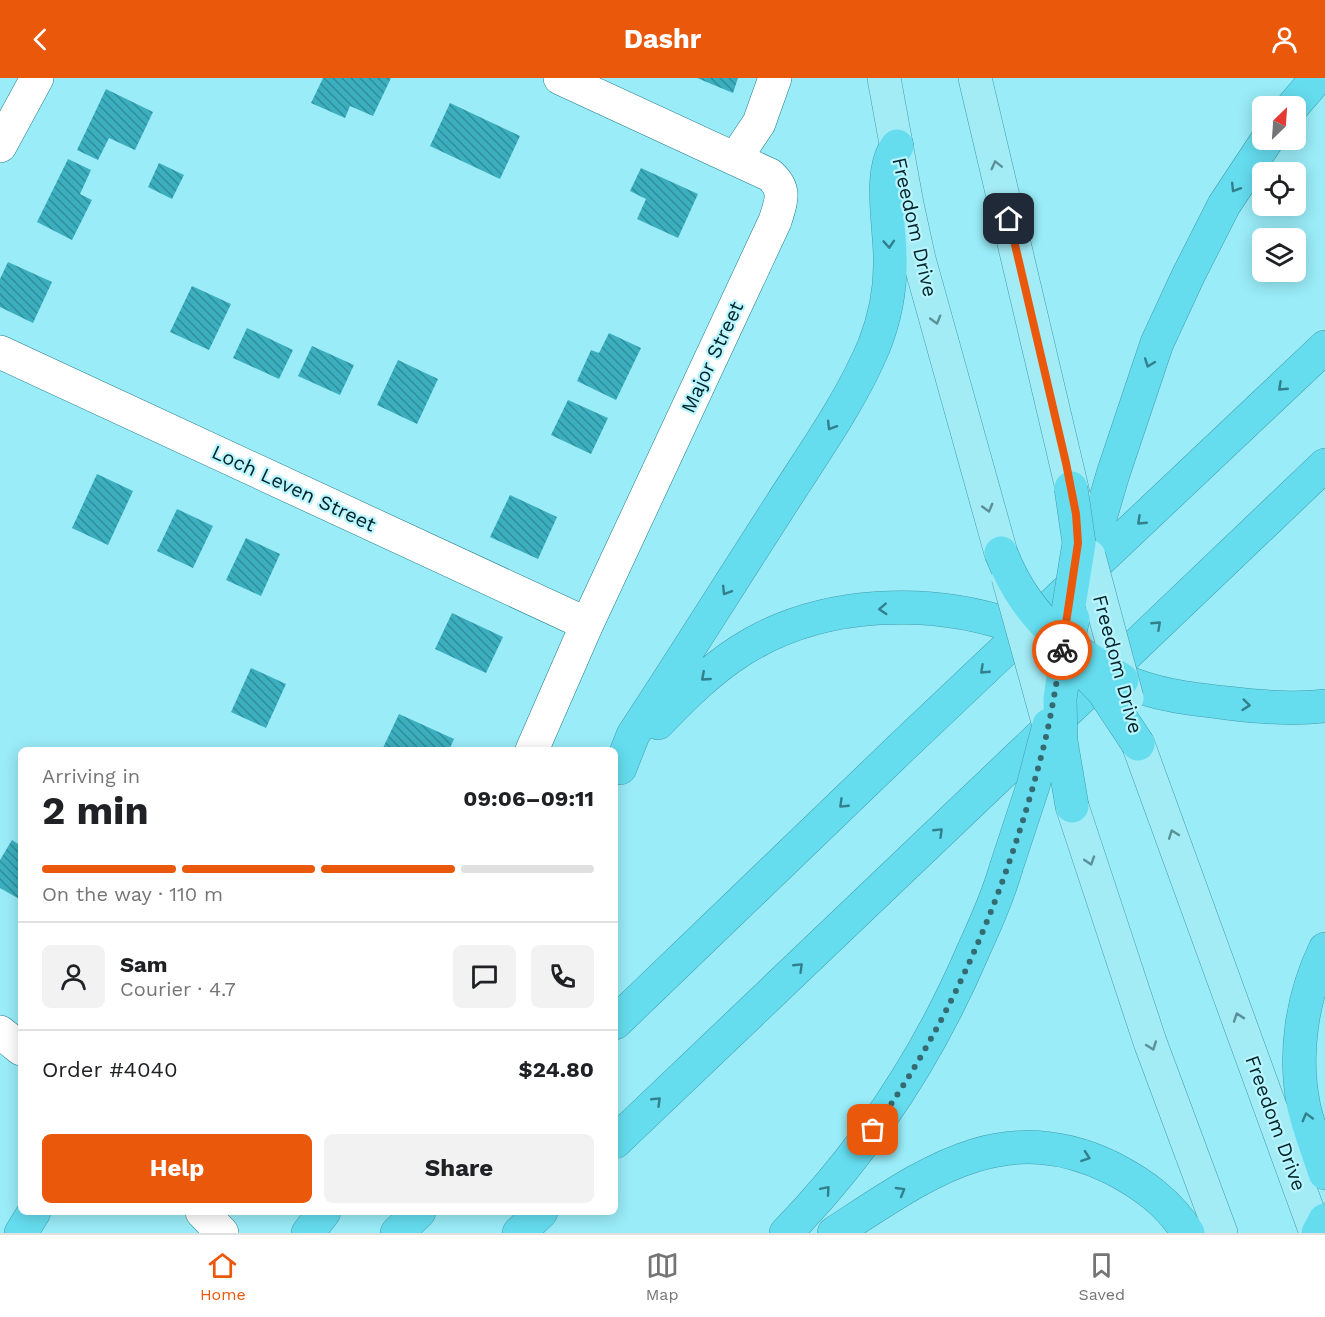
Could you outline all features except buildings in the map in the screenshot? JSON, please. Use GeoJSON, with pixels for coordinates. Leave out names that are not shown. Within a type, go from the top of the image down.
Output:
{"type":"FeatureCollection","features":[{"type":"Feature","properties":{"kind":"highway"},"geometry":{"type":"LineString","coordinates":[[1302,96],[1317,78]]}},
{"type":"Feature","properties":{"kind":"highway"},"geometry":{"type":"LineString","coordinates":[[618,772],[633,735],[840,412],[866,363],[880,329],[888,294],[890,258],[887,179],[891,157],[897,146]]}},
{"type":"Feature","properties":{"kind":"highway"},"geometry":{"type":"LineString","coordinates":[[786,1233],[851,1159],[880,1121],[943,1019],[961,979],[1006,868],[1036,775],[1089,556],[1125,435],[1157,343],[1224,205],[1260,150]]}},
{"type":"Feature","properties":{"kind":"highway"},"geometry":{"type":"LineString","coordinates":[[618,1020],[1325,347]]}},
{"type":"Feature","properties":{"kind":"highway"},"geometry":{"type":"LineString","coordinates":[[618,1139],[1325,465]]}},
{"type":"Feature","properties":{"kind":"highway"},"geometry":{"type":"LineString","coordinates":[[1071,488],[1078,543],[1060,699],[1060,741],[1072,806]]}},
{"type":"Feature","properties":{"kind":"highway"},"geometry":{"type":"LineString","coordinates":[[1001,553],[1022,597],[1102,690],[1138,744]]}},
{"type":"Feature","properties":{"kind":"highway"},"geometry":{"type":"LineString","coordinates":[[618,772],[651,731],[696,685],[741,650],[765,637],[807,620],[846,612],[895,609],[942,610],[987,617],[1022,628],[1122,680],[1151,691],[1187,699],[1288,708],[1325,706]]}},
{"type":"Feature","properties":{"kind":"highway"},"geometry":{"type":"LineString","coordinates":[[1325,949],[1315,970],[1307,997],[1300,1052],[1304,1109],[1325,1173]]}},
{"type":"Feature","properties":{"kind":"highway"},"geometry":{"type":"LineString","coordinates":[[834,1233],[902,1190],[955,1161],[985,1151],[1016,1148],[1068,1152],[1108,1167],[1153,1193],[1188,1233]]}},
{"type":"Feature","properties":{"kind":"highway"},"geometry":{"type":"LineString","coordinates":[[21,1233],[32,1215]]}},
{"type":"Feature","properties":{"kind":"highway"},"geometry":{"type":"LineString","coordinates":[[308,1233],[322,1215]]}},
{"type":"Feature","properties":{"kind":"highway"},"geometry":{"type":"LineString","coordinates":[[397,1233],[416,1215]]}},
{"type":"Feature","properties":{"kind":"highway"},"geometry":{"type":"LineString","coordinates":[[519,1233],[538,1215]]}},
{"type":"Feature","properties":{"kind":"highway"},"geometry":{"type":"LineString","coordinates":[[1317,1233],[1325,1220]]}},
{"type":"Feature","properties":{"kind":"main road","name":"Freedom Drive"},"geometry":{"type":"LineString","coordinates":[[884,78],[919,259],[1072,806],[1150,1042],[1221,1233]]}},
{"type":"Feature","properties":{"kind":"main road","name":"Freedom Drive"},"geometry":{"type":"LineString","coordinates":[[975,78],[1071,488],[1138,744],[1317,1233]]}},
{"type":"Feature","properties":{"kind":"street"},"geometry":{"type":"LineString","coordinates":[[0,146],[37,78]]}},
{"type":"Feature","properties":{"kind":"street","name":"Major Street"},"geometry":{"type":"LineString","coordinates":[[533,747],[587,624],[775,221],[782,200],[777,182],[770,175],[560,78]]}},
{"type":"Feature","properties":{"kind":"street"},"geometry":{"type":"LineString","coordinates":[[735,159],[759,123],[775,78]]}},
{"type":"Feature","properties":{"kind":"street","name":"Loch Leven Street"},"geometry":{"type":"LineString","coordinates":[[0,352],[587,624]]}},
{"type":"Feature","properties":{"kind":"street"},"geometry":{"type":"LineString","coordinates":[[0,1032],[18,1047]]}},
{"type":"Feature","properties":{"kind":"street"},"geometry":{"type":"LineString","coordinates":[[205,1215],[222,1233]]}},
{"type":"Feature","properties":{"kind":"way so far"},"geometry":{"type":"LineString","coordinates":[[873,1130],[892,1104],[943,1019],[1004,878],[1042,754],[1062,650]]}},
{"type":"Feature","properties":{"kind":"route"},"geometry":{"type":"LineString","coordinates":[[1009,219],[1076,514],[1078,543],[1076,571],[1062,650]]}}]}
